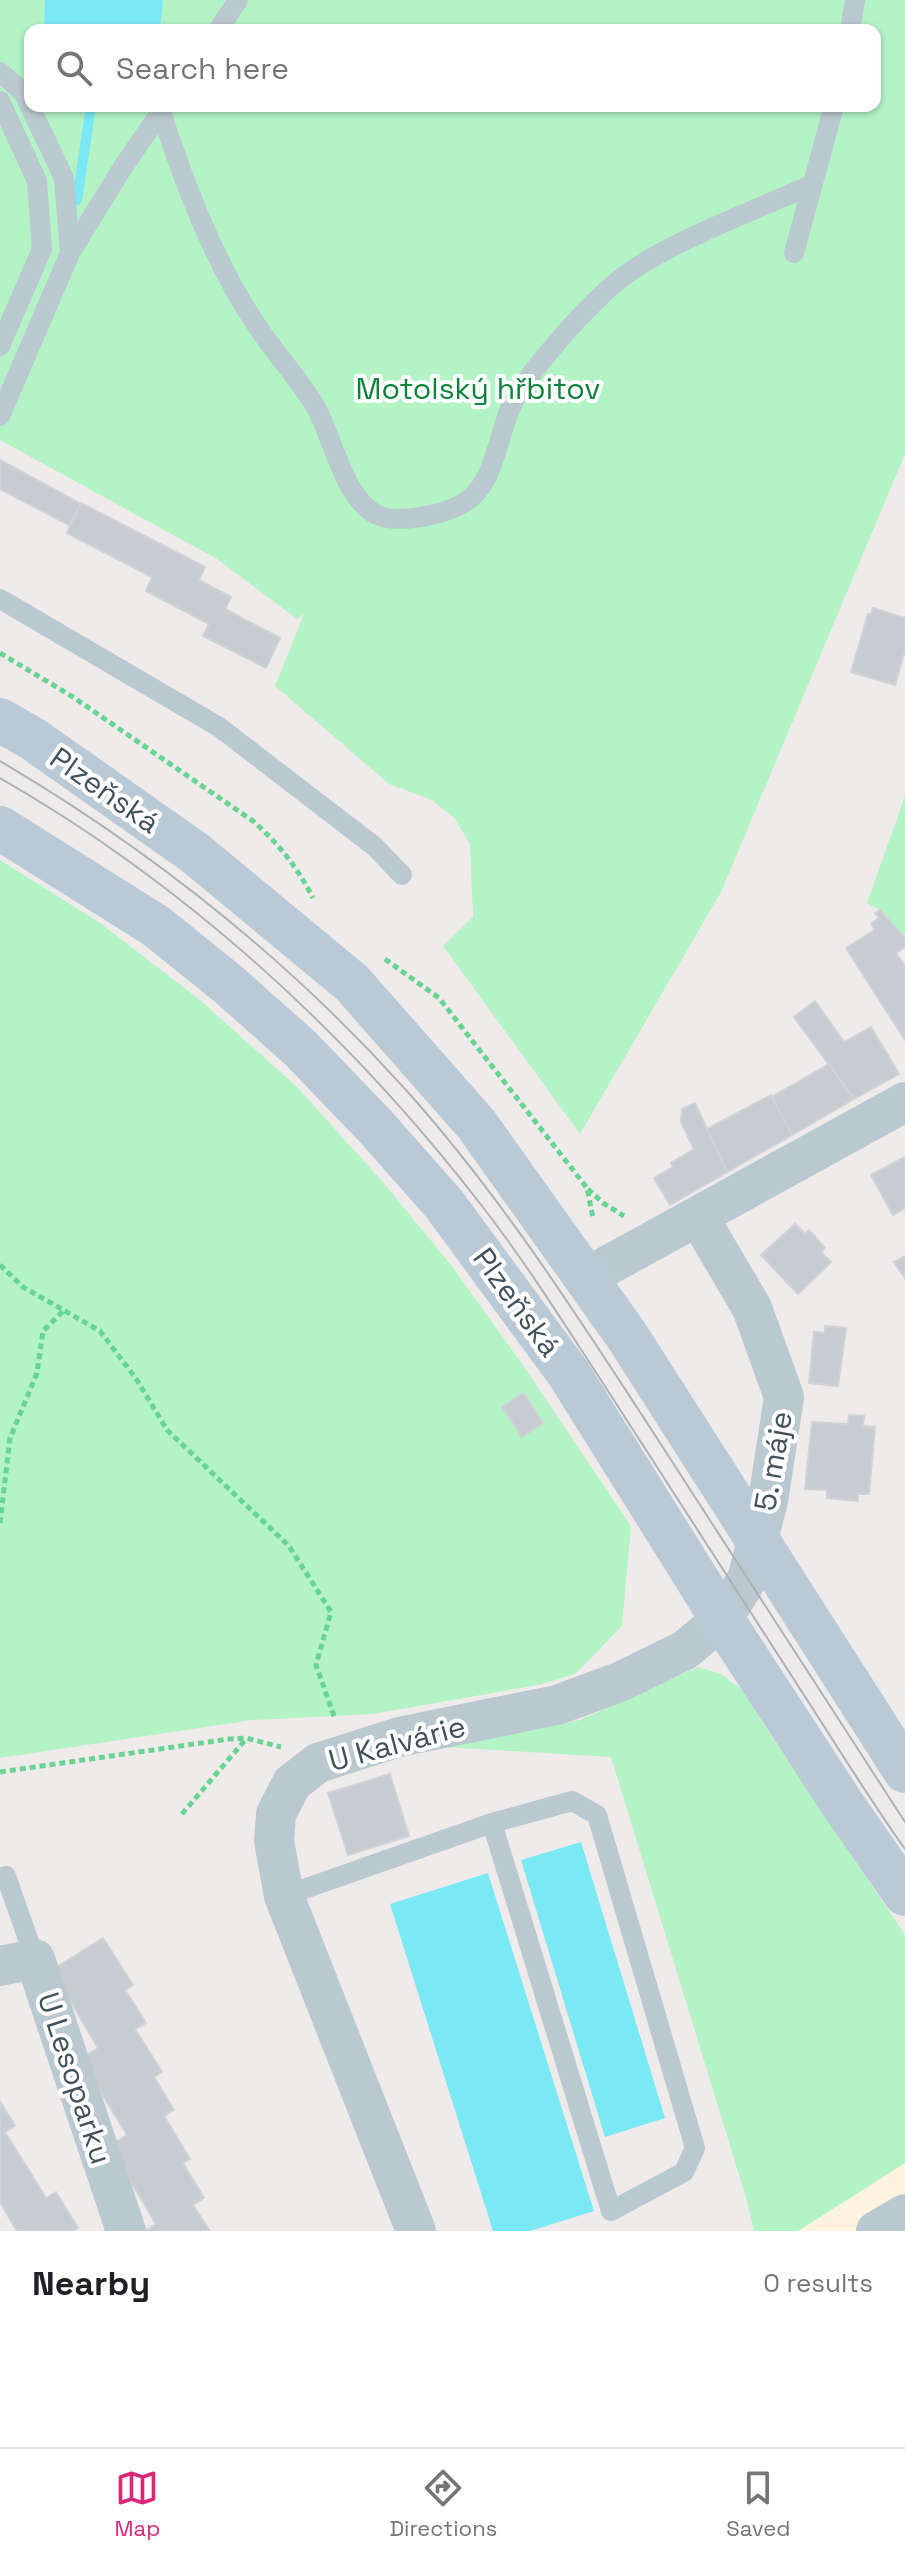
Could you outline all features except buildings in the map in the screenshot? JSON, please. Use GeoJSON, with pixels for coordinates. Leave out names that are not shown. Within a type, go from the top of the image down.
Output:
{"type":"FeatureCollection","features":[{"type":"Feature","properties":{"kind":"main road","name":"Plzeňská"},"geometry":{"type":"LineString","coordinates":[[0,720],[33,739],[195,853],[352,983],[477,1125],[587,1277],[905,1771]]}},
{"type":"Feature","properties":{"kind":"main road","name":"Plzeňská"},"geometry":{"type":"LineString","coordinates":[[0,828],[156,926],[228,984],[300,1048],[444,1204],[569,1374],[722,1619],[905,1894]]}},
{"type":"Feature","properties":{"kind":"street"},"geometry":{"type":"LineString","coordinates":[[587,1277],[905,1102]]}},
{"type":"Feature","properties":{"kind":"street","name":"5. máje"},"geometry":{"type":"LineString","coordinates":[[699,1218],[752,1308],[784,1397],[768,1501],[747,1579],[722,1619]]}},
{"type":"Feature","properties":{"kind":"street","name":"U Kalvárie"},"geometry":{"type":"LineString","coordinates":[[416,2231],[284,1896],[274,1841],[276,1814],[292,1783],[318,1763],[399,1737],[557,1705],[622,1681],[685,1650],[722,1619]]}},
{"type":"Feature","properties":{"kind":"street","name":"U Lesoparku"},"geometry":{"type":"LineString","coordinates":[[18,1962],[126,2231]]}},
{"type":"Feature","properties":{"kind":"street"},"geometry":{"type":"LineString","coordinates":[[876,2231],[905,2214]]}},
{"type":"Feature","properties":{"kind":"lane"},"geometry":{"type":"LineString","coordinates":[[222,24],[238,0]]}},
{"type":"Feature","properties":{"kind":"lane"},"geometry":{"type":"LineString","coordinates":[[851,24],[855,0]]}},
{"type":"Feature","properties":{"kind":"lane"},"geometry":{"type":"LineString","coordinates":[[0,72],[24,94]]}},
{"type":"Feature","properties":{"kind":"lane"},"geometry":{"type":"LineString","coordinates":[[0,101],[37,181],[42,249],[0,346]]}},
{"type":"Feature","properties":{"kind":"lane"},"geometry":{"type":"LineString","coordinates":[[33,112],[64,178],[70,253]]}},
{"type":"Feature","properties":{"kind":"lane"},"geometry":{"type":"LineString","coordinates":[[0,416],[70,253],[161,112]]}},
{"type":"Feature","properties":{"kind":"lane"},"geometry":{"type":"LineString","coordinates":[[164,112],[178,163],[215,248],[256,324],[315,406],[360,501],[375,514],[397,519],[430,514],[464,503],[481,486],[511,408],[535,370],[593,303],[641,264],[713,227],[813,184]]}},
{"type":"Feature","properties":{"kind":"lane"},"geometry":{"type":"LineString","coordinates":[[794,253],[832,112]]}},
{"type":"Feature","properties":{"kind":"lane"},"geometry":{"type":"LineString","coordinates":[[0,599],[219,727],[374,846],[402,875]]}},
{"type":"Feature","properties":{"kind":"lane"},"geometry":{"type":"LineString","coordinates":[[284,1896],[492,1823],[572,1801],[597,1815],[695,2148],[684,2172],[611,2211],[492,1823]]}},
{"type":"Feature","properties":{"kind":"lane"},"geometry":{"type":"LineString","coordinates":[[0,1878],[6,1876],[18,1962]]}},
{"type":"Feature","properties":{"kind":"path"},"geometry":{"type":"LineString","coordinates":[[0,653],[73,697],[253,821],[279,844],[319,909]]}},
{"type":"Feature","properties":{"kind":"path"},"geometry":{"type":"LineString","coordinates":[[382,957],[439,998],[587,1188],[597,1228]]}},
{"type":"Feature","properties":{"kind":"path"},"geometry":{"type":"LineString","coordinates":[[0,1265],[23,1287],[100,1331],[137,1380],[167,1430],[289,1546],[331,1612],[316,1665],[338,1728]]}},
{"type":"Feature","properties":{"kind":"path"},"geometry":{"type":"LineString","coordinates":[[0,1523],[10,1438],[37,1373],[43,1331],[64,1310]]}},
{"type":"Feature","properties":{"kind":"path"},"geometry":{"type":"LineString","coordinates":[[1,1770],[246,1738],[292,1750],[318,1763]]}},
{"type":"Feature","properties":{"kind":"path"},"geometry":{"type":"LineString","coordinates":[[182,1814],[246,1738]]}},
{"type":"Feature","properties":{"kind":"shaded area"},"geometry":{"type":"Polygon","coordinates":[[[905,2163],[905,2231],[798,2231],[905,2163]]]}},
{"type":"Feature","properties":{"kind":"green space","name":"Motolský hřbitov"},"geometry":{"type":"Polygon","coordinates":[[[0,0],[45,0],[45,24],[24,24],[24,112],[881,112],[881,24],[160,24],[163,0],[905,0],[905,454],[721,892],[580,1134],[443,946],[473,917],[470,844],[455,819],[432,800],[389,784],[275,686],[304,614],[297,619],[217,559],[0,440],[0,0]]]}},
{"type":"Feature","properties":{"kind":"green space"},"geometry":{"type":"Polygon","coordinates":[[[905,796],[905,938],[880,910],[867,903],[905,796]]]}},
{"type":"Feature","properties":{"kind":"green space"},"geometry":{"type":"Polygon","coordinates":[[[0,860],[100,923],[200,1000],[297,1087],[381,1180],[451,1265],[631,1526],[622,1626],[575,1674],[538,1685],[372,1714],[252,1720],[0,1758],[0,860]],[[524,1393],[503,1407],[522,1437],[543,1423],[524,1393]]]}},
{"type":"Feature","properties":{"kind":"green space"},"geometry":{"type":"Polygon","coordinates":[[[698,1667],[721,1674],[744,1691],[905,1935],[905,2163],[798,2231],[754,2231],[611,1757],[445,1747],[580,1720],[698,1667]]]}},
{"type":"Feature","properties":{"kind":"water"},"geometry":{"type":"Polygon","coordinates":[[[45,0],[163,0],[160,24],[44,22],[45,0]]]}},
{"type":"Feature","properties":{"kind":"water"},"geometry":{"type":"Polygon","coordinates":[[[581,1842],[665,2118],[605,2137],[521,1860],[581,1842]]]}},
{"type":"Feature","properties":{"kind":"water"},"geometry":{"type":"Polygon","coordinates":[[[488,1873],[594,2211],[530,2231],[493,2231],[390,1904],[488,1873]]]}},
{"type":"Feature","properties":{"kind":"waterway"},"geometry":{"type":"LineString","coordinates":[[77,200],[90,112]]}},
{"type":"Feature","properties":{"kind":"tram line"},"geometry":{"type":"LineString","coordinates":[[0,761],[111,832],[216,910],[314,996],[406,1090],[473,1171],[565,1298],[905,1822]]}},
{"type":"Feature","properties":{"kind":"tram line"},"geometry":{"type":"LineString","coordinates":[[0,778],[136,866],[262,968],[378,1082],[431,1143],[498,1226],[542,1290],[905,1849]]}}]}
